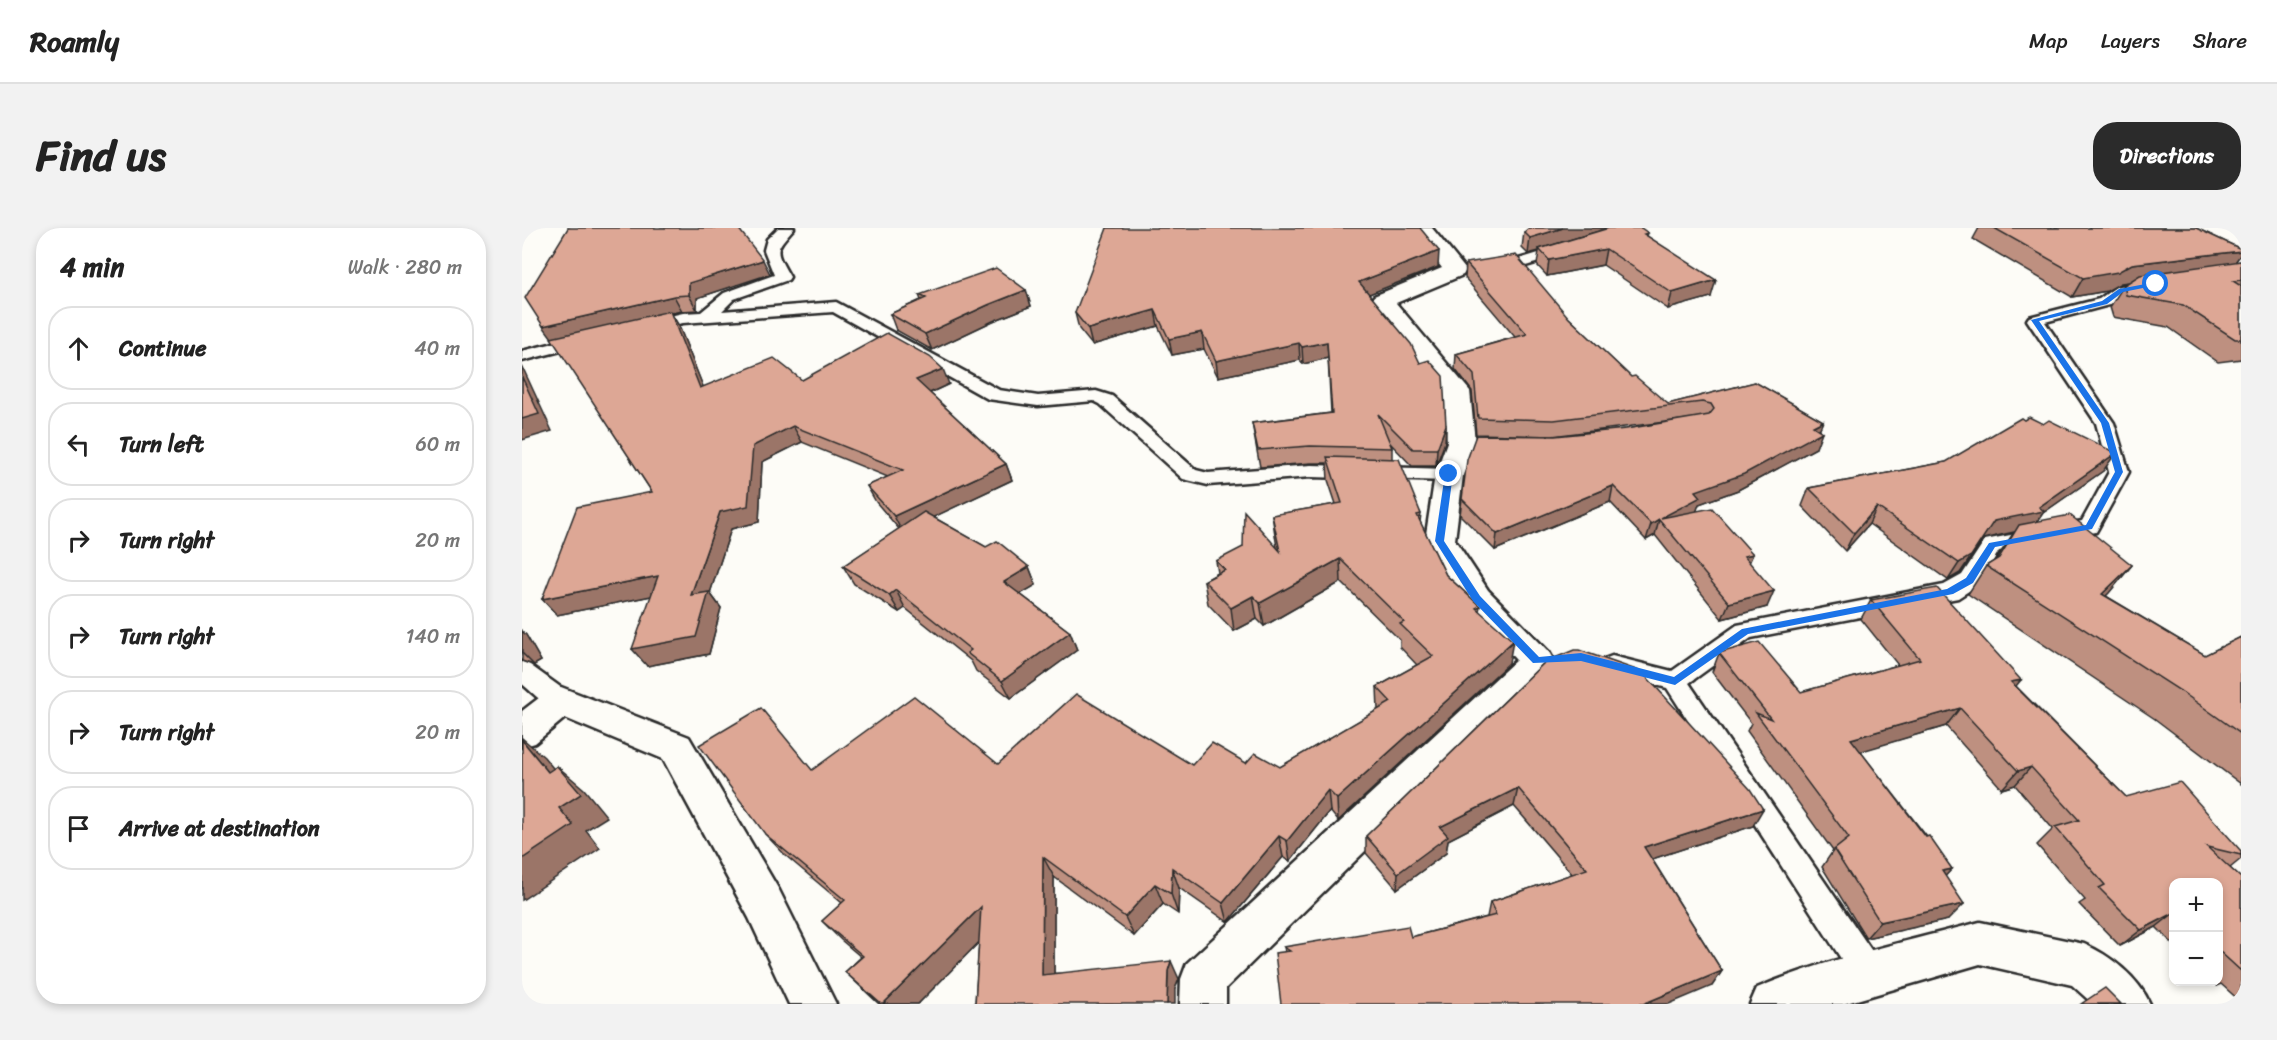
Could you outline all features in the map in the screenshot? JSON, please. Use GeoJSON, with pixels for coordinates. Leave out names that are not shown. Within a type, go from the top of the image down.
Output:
{"type":"FeatureCollection","features":[{"type":"Feature","properties":{"kind":"street"},"geometry":{"type":"LineString","coordinates":[[1203,1004],[1203,979],[1548,660],[1477,598],[1440,541],[1449,474],[1473,442],[1457,391],[1382,301],[1466,269],[1421,228]]}},
{"type":"Feature","properties":{"kind":"street"},"geometry":{"type":"LineString","coordinates":[[522,732],[561,701],[676,748],[764,904],[813,1004]]}},
{"type":"Feature","properties":{"kind":"street"},"geometry":{"type":"LineString","coordinates":[[1773,1004],[1813,990],[1980,943],[2084,966],[2127,1004]]}},
{"type":"Feature","properties":{"kind":"lane"},"geometry":{"type":"LineString","coordinates":[[706,316],[729,296],[783,277],[773,261],[770,246],[773,238],[787,228]]}},
{"type":"Feature","properties":{"kind":"lane"},"geometry":{"type":"LineString","coordinates":[[1466,269],[1521,263],[1584,244]]}},
{"type":"Feature","properties":{"kind":"lane"},"geometry":{"type":"LineString","coordinates":[[1675,681],[1745,631],[1950,592],[1970,580],[1992,545],[2089,527],[2119,472],[2105,423],[2035,320],[2104,302],[2121,291],[2167,282]]}},
{"type":"Feature","properties":{"kind":"lane"},"geometry":{"type":"LineString","coordinates":[[627,330],[683,318],[836,307],[994,395],[1038,401],[1096,396],[1106,400],[1190,476],[1208,479],[1311,471],[1449,474]]}},
{"type":"Feature","properties":{"kind":"lane"},"geometry":{"type":"LineString","coordinates":[[522,356],[606,335]]}},
{"type":"Feature","properties":{"kind":"lane"},"geometry":{"type":"LineString","coordinates":[[1592,660],[1675,681],[1869,974]]}},
{"type":"Feature","properties":{"kind":"lane"},"geometry":{"type":"LineString","coordinates":[[522,671],[561,701]]}},
{"type":"Feature","properties":{"kind":"building"},"geometry":{"type":"Polygon","coordinates":[[[568,228],[738,228],[763,260],[689,283],[689,295],[674,296],[543,326],[525,298],[568,228]]]}},
{"type":"Feature","properties":{"kind":"building"},"geometry":{"type":"Polygon","coordinates":[[[1107,228],[1420,228],[1439,251],[1359,282],[1411,344],[1420,363],[1429,360],[1443,376],[1446,425],[1437,449],[1413,449],[1378,414],[1392,448],[1310,446],[1258,450],[1252,423],[1332,413],[1327,342],[1302,347],[1299,343],[1216,361],[1202,332],[1169,339],[1155,310],[1088,329],[1075,313],[1107,228]]]}},
{"type":"Feature","properties":{"kind":"building"},"geometry":{"type":"Polygon","coordinates":[[[1529,228],[1563,228],[1530,238],[1524,232],[1529,228]]]}},
{"type":"Feature","properties":{"kind":"building"},"geometry":{"type":"Polygon","coordinates":[[[1609,228],[1641,228],[1648,233],[1644,234],[1716,280],[1672,293],[1606,249],[1549,260],[1539,249],[1609,228]]]}},
{"type":"Feature","properties":{"kind":"building"},"geometry":{"type":"Polygon","coordinates":[[[1994,228],[2196,228],[2241,251],[2132,264],[2118,272],[2083,278],[1994,228]]]}},
{"type":"Feature","properties":{"kind":"building"},"geometry":{"type":"Polygon","coordinates":[[[1516,255],[1569,318],[1631,377],[1635,376],[1668,404],[1755,382],[1823,421],[1813,426],[1822,432],[1744,474],[1696,491],[1701,497],[1661,518],[1712,508],[1753,554],[1744,556],[1774,591],[1729,603],[1659,519],[1651,524],[1613,486],[1497,534],[1462,499],[1467,460],[1476,435],[1555,436],[1626,429],[1709,415],[1714,409],[1711,404],[1702,402],[1554,420],[1478,418],[1474,375],[1456,354],[1527,334],[1466,263],[1516,255]]]}},
{"type":"Feature","properties":{"kind":"building"},"geometry":{"type":"Polygon","coordinates":[[[2241,261],[2241,280],[2233,281],[2241,286],[2241,339],[2235,339],[2183,305],[2126,295],[2124,285],[2140,275],[2241,261]]]}},
{"type":"Feature","properties":{"kind":"building"},"geometry":{"type":"Polygon","coordinates":[[[996,268],[1026,290],[925,334],[890,314],[926,298],[919,295],[996,268]]]}},
{"type":"Feature","properties":{"kind":"building"},"geometry":{"type":"Polygon","coordinates":[[[670,311],[700,388],[774,358],[802,380],[887,333],[930,357],[943,369],[916,380],[1006,464],[894,516],[867,486],[903,470],[793,426],[753,446],[748,506],[720,512],[691,595],[709,592],[696,637],[632,649],[658,576],[542,599],[577,507],[652,492],[551,338],[670,311]]]}},
{"type":"Feature","properties":{"kind":"building"},"geometry":{"type":"Polygon","coordinates":[[[522,377],[539,414],[522,419],[522,377]]]}},
{"type":"Feature","properties":{"kind":"building"},"geometry":{"type":"Polygon","coordinates":[[[2029,417],[2043,424],[2049,420],[2116,453],[2039,507],[2044,511],[1994,521],[1971,556],[1959,563],[1877,507],[1854,533],[1809,488],[1946,462],[2021,418],[2024,420],[2029,417]]]}},
{"type":"Feature","properties":{"kind":"building"},"geometry":{"type":"Polygon","coordinates":[[[1327,457],[1399,459],[1421,514],[1417,515],[1446,575],[1480,606],[1476,608],[1513,641],[1337,799],[1328,790],[1287,841],[1279,836],[1223,903],[1172,868],[1171,894],[1155,884],[1125,917],[1043,857],[1042,975],[1171,961],[1168,971],[1167,1004],[975,1004],[981,907],[881,1004],[845,972],[863,956],[822,921],[845,900],[765,834],[699,745],[761,708],[812,770],[914,696],[998,764],[1076,694],[1192,765],[1212,743],[1246,763],[1255,753],[1280,767],[1391,702],[1377,687],[1433,656],[1400,624],[1404,622],[1340,559],[1260,603],[1253,596],[1231,608],[1204,581],[1225,570],[1216,561],[1243,547],[1244,511],[1280,551],[1272,515],[1342,503],[1327,457]]]}},
{"type":"Feature","properties":{"kind":"building"},"geometry":{"type":"Polygon","coordinates":[[[924,512],[986,547],[997,541],[1029,567],[1004,582],[1070,632],[1002,681],[967,653],[971,650],[896,590],[889,595],[843,566],[924,512]]]}},
{"type":"Feature","properties":{"kind":"building"},"geometry":{"type":"Polygon","coordinates":[[[2070,515],[2132,565],[2102,594],[2205,655],[2241,637],[2241,734],[2182,692],[1986,566],[1999,558],[2019,525],[2070,515]]]}},
{"type":"Feature","properties":{"kind":"building"},"geometry":{"type":"Polygon","coordinates":[[[1937,588],[2021,680],[2011,682],[2126,797],[2180,782],[2241,851],[2241,855],[2207,847],[2241,878],[2241,971],[2223,955],[2223,878],[2169,878],[2169,916],[2141,930],[2099,888],[2105,885],[2055,827],[2079,820],[2031,767],[2018,771],[1960,708],[1851,739],[1926,837],[1929,836],[1952,869],[1942,871],[1964,904],[1880,922],[1834,850],[1849,838],[1756,713],[1771,719],[1719,653],[1759,642],[1801,692],[1920,659],[1871,600],[1937,588]]]}},
{"type":"Feature","properties":{"kind":"building"},"geometry":{"type":"Polygon","coordinates":[[[1574,650],[1642,672],[1750,789],[1763,809],[1644,847],[1722,971],[1643,1004],[1281,1004],[1275,953],[1290,951],[1284,947],[1408,926],[1411,937],[1496,915],[1490,902],[1587,869],[1518,788],[1440,827],[1448,836],[1398,873],[1366,836],[1545,662],[1574,650]]]}},
{"type":"Feature","properties":{"kind":"building"},"geometry":{"type":"Polygon","coordinates":[[[522,740],[548,772],[557,766],[581,794],[559,808],[573,825],[522,859],[522,740]]]}},
{"type":"Feature","properties":{"kind":"building"},"geometry":{"type":"Polygon","coordinates":[[[2105,988],[2121,1004],[2081,1004],[2105,988]]]}},
{"type":"Feature","properties":{"kind":"route"},"geometry":{"type":"LineString","coordinates":[[1449,474],[1440,541],[1477,598],[1537,661],[1581,657],[1675,681],[1745,631],[1919,596],[1950,592],[1970,580],[1992,545],[2089,527],[2119,472],[2105,423],[2035,320],[2104,302],[2121,291],[2156,284]]}}]}
